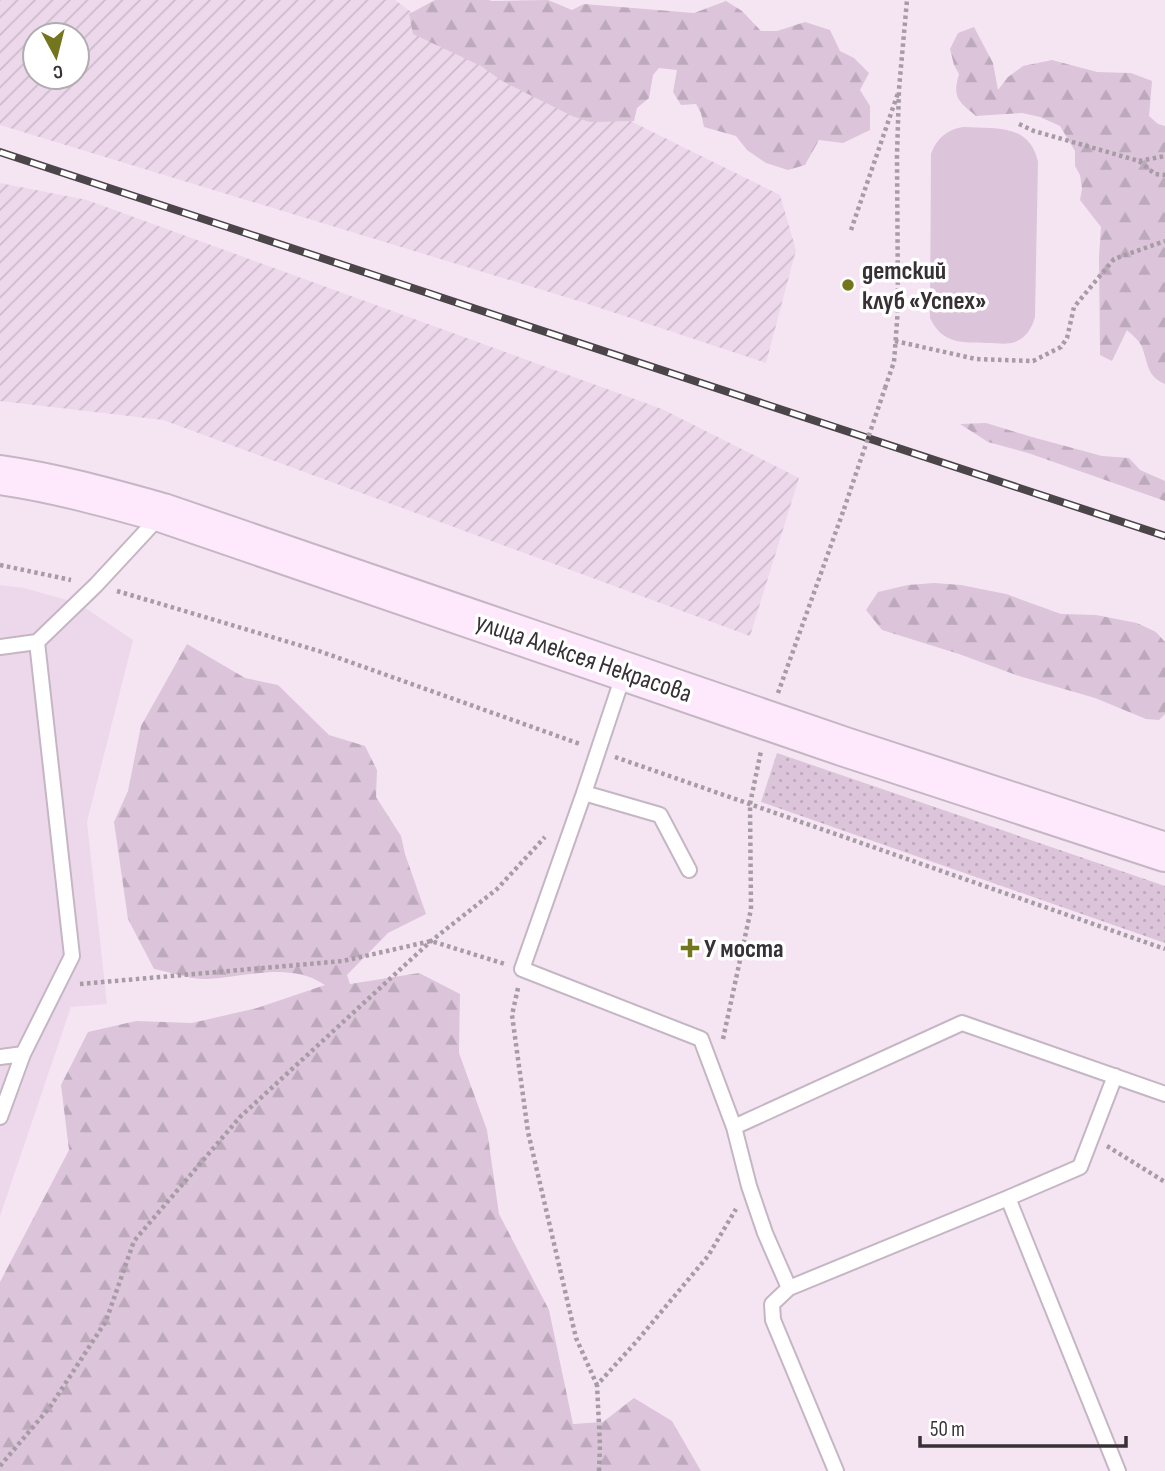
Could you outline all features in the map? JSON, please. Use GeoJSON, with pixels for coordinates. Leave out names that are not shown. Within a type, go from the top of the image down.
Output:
{"type":"FeatureCollection","features":[{"type":"Feature","properties":{"kind":"street","name":"улица Алексея Некрасова"},"geometry":{"type":"LineString","coordinates":[[0,475],[95,494],[163,513],[845,747],[1165,852]]}},
{"type":"Feature","properties":{"kind":"lane"},"geometry":{"type":"LineString","coordinates":[[0,647],[37,642],[96,585],[163,513]]}},
{"type":"Feature","properties":{"kind":"lane"},"geometry":{"type":"LineString","coordinates":[[0,1118],[23,1054],[72,956],[37,642]]}},
{"type":"Feature","properties":{"kind":"lane"},"geometry":{"type":"LineString","coordinates":[[625,671],[522,969],[701,1039],[734,1127],[749,1186],[765,1233],[789,1288]]}},
{"type":"Feature","properties":{"kind":"lane"},"geometry":{"type":"LineString","coordinates":[[584,793],[660,815],[689,870]]}},
{"type":"Feature","properties":{"kind":"lane"},"geometry":{"type":"LineString","coordinates":[[734,1127],[962,1023],[1165,1094]]}},
{"type":"Feature","properties":{"kind":"lane"},"geometry":{"type":"LineString","coordinates":[[0,1057],[23,1054]]}},
{"type":"Feature","properties":{"kind":"lane"},"geometry":{"type":"LineString","coordinates":[[836,1471],[773,1320],[772,1304],[789,1288],[1080,1167],[1115,1076]]}},
{"type":"Feature","properties":{"kind":"lane"},"geometry":{"type":"LineString","coordinates":[[1009,1198],[1118,1471]]}},
{"type":"Feature","properties":{"kind":"path"},"geometry":{"type":"LineString","coordinates":[[844,509],[894,362],[898,308],[899,89],[907,0]]}},
{"type":"Feature","properties":{"kind":"path"},"geometry":{"type":"LineString","coordinates":[[851,230],[899,89]]}},
{"type":"Feature","properties":{"kind":"path"},"geometry":{"type":"LineString","coordinates":[[1019,124],[1034,131],[1139,161],[1155,174],[1165,175]]}},
{"type":"Feature","properties":{"kind":"path"},"geometry":{"type":"LineString","coordinates":[[1139,161],[1165,156]]}},
{"type":"Feature","properties":{"kind":"path"},"geometry":{"type":"LineString","coordinates":[[895,341],[959,357],[1033,360],[1061,347],[1067,338],[1074,307],[1114,259],[1165,241]]}},
{"type":"Feature","properties":{"kind":"path"},"geometry":{"type":"LineString","coordinates":[[0,1466],[50,1407],[106,1321],[134,1241],[240,1117],[431,941],[497,889],[549,832]]}},
{"type":"Feature","properties":{"kind":"path"},"geometry":{"type":"LineString","coordinates":[[715,1076],[751,909]]}},
{"type":"Feature","properties":{"kind":"path"},"geometry":{"type":"LineString","coordinates":[[57,986],[342,961],[431,941],[522,969],[512,1015],[528,1132],[576,1338],[597,1385],[600,1471]]}},
{"type":"Feature","properties":{"kind":"path"},"geometry":{"type":"LineString","coordinates":[[1092,1137],[1165,1182]]}},
{"type":"Feature","properties":{"kind":"path"},"geometry":{"type":"LineString","coordinates":[[597,1385],[708,1256],[749,1186]]}},
{"type":"Feature","properties":{"kind":"shaded area"},"geometry":{"type":"Polygon","coordinates":[[[0,0],[395,0],[414,14],[780,195],[796,250],[766,363],[585,303],[0,125],[0,0]]]}},
{"type":"Feature","properties":{"kind":"shaded area"},"geometry":{"type":"Polygon","coordinates":[[[0,183],[87,200],[662,409],[799,478],[750,636],[163,420],[0,401],[0,183]]]}},
{"type":"Feature","properties":{"kind":"shaded area"},"geometry":{"type":"Polygon","coordinates":[[[0,585],[24,588],[78,603],[133,640],[87,822],[107,1004],[71,1007],[0,1216],[0,585]]]}},
{"type":"Feature","properties":{"kind":"green space"},"geometry":{"type":"Polygon","coordinates":[[[435,0],[548,0],[572,10],[584,4],[694,13],[726,1],[742,11],[761,31],[777,31],[805,22],[830,30],[840,51],[854,58],[869,73],[860,90],[870,106],[870,130],[843,143],[819,140],[805,165],[788,170],[766,163],[747,150],[736,136],[704,127],[696,104],[681,105],[673,92],[677,70],[659,68],[653,75],[649,98],[637,108],[634,121],[590,122],[572,116],[502,81],[481,66],[413,34],[409,14],[435,0]]]}},
{"type":"Feature","properties":{"kind":"green space"},"geometry":{"type":"Polygon","coordinates":[[[974,27],[993,63],[998,90],[1008,77],[1023,66],[1052,60],[1097,72],[1131,73],[1152,81],[1149,116],[1165,126],[1165,384],[1151,373],[1141,344],[1127,330],[1112,361],[1100,355],[1101,227],[1080,200],[1082,189],[1080,175],[1075,166],[1075,151],[1060,126],[1022,113],[976,116],[958,98],[956,89],[959,74],[950,49],[958,33],[974,27]]]}},
{"type":"Feature","properties":{"kind":"green space"},"geometry":{"type":"Polygon","coordinates":[[[963,127],[999,129],[1019,134],[1034,149],[1038,162],[1035,317],[1025,335],[1012,343],[969,342],[947,338],[930,318],[931,154],[943,136],[963,127]]]}},
{"type":"Feature","properties":{"kind":"green space"},"geometry":{"type":"Polygon","coordinates":[[[986,423],[1102,456],[1129,458],[1140,470],[1165,481],[1165,501],[1028,453],[988,442],[960,424],[986,423]]]}},
{"type":"Feature","properties":{"kind":"green space"},"geometry":{"type":"Polygon","coordinates":[[[908,585],[961,585],[1006,594],[1061,614],[1096,615],[1137,623],[1156,632],[1165,642],[1165,714],[1159,720],[1146,719],[1095,698],[1019,676],[882,630],[866,610],[878,592],[908,585]]]}},
{"type":"Feature","properties":{"kind":"green space"},"geometry":{"type":"Polygon","coordinates":[[[187,644],[245,678],[278,685],[329,735],[365,746],[377,770],[376,797],[401,836],[426,914],[388,933],[347,975],[350,984],[419,973],[460,994],[459,1053],[487,1130],[499,1214],[549,1310],[573,1424],[603,1422],[634,1398],[672,1421],[701,1471],[0,1471],[0,1282],[69,1150],[61,1085],[88,1032],[136,1021],[192,1023],[257,1008],[325,985],[311,978],[283,972],[202,979],[154,969],[128,919],[114,822],[128,791],[141,726],[187,644]]]}},
{"type":"Feature","properties":{"kind":"green space"},"geometry":{"type":"Polygon","coordinates":[[[777,753],[1165,886],[1165,943],[761,802],[777,753]]]}},
{"type":"Feature","properties":{"kind":"railway"},"geometry":{"type":"LineString","coordinates":[[0,152],[1165,536]]}},
{"type":"Feature","properties":{"kind":"place","name":"детский клуб «Успех»"},"geometry":{"type":"Point","coordinates":[848,285]}},
{"type":"Feature","properties":{"kind":"place","name":"У моста"},"geometry":{"type":"Point","coordinates":[690,948]}}]}
